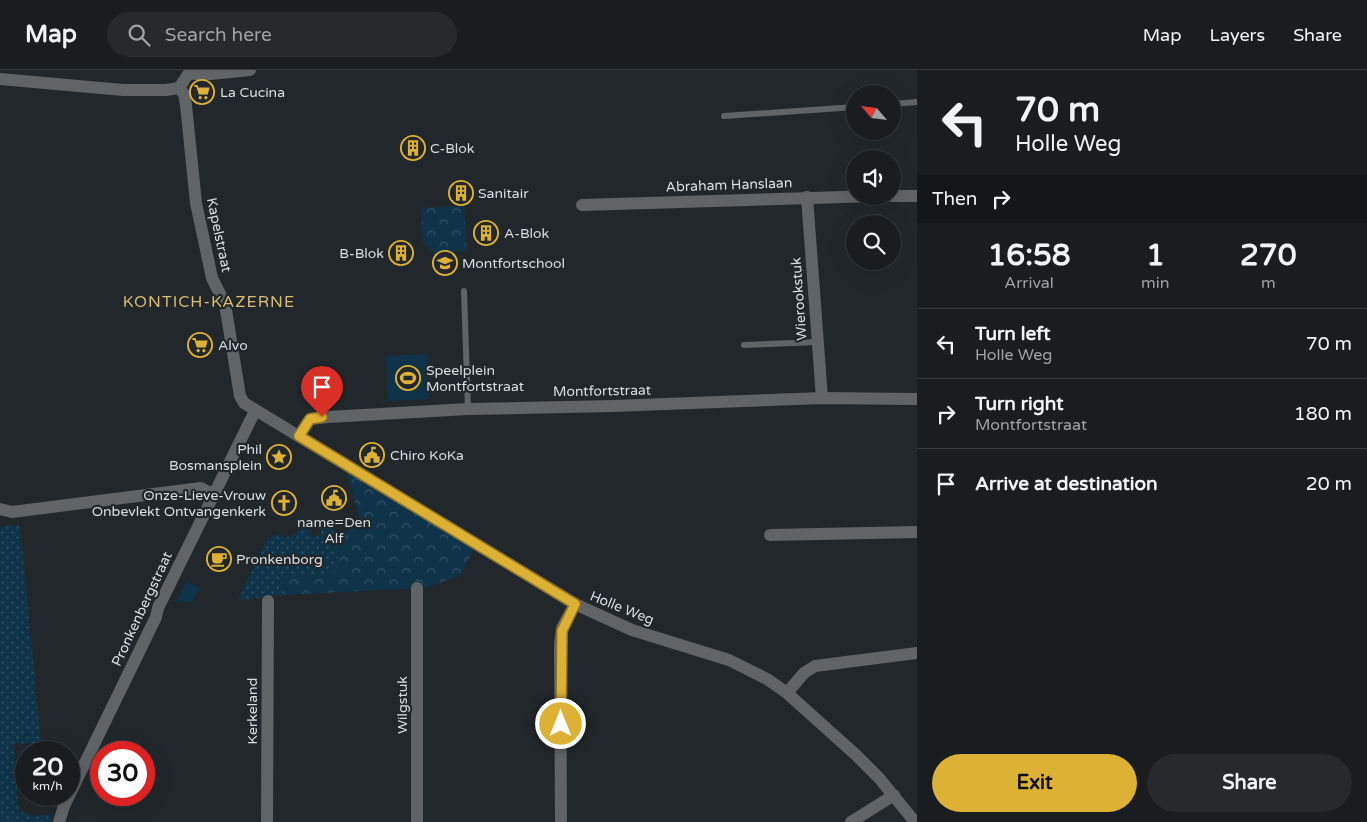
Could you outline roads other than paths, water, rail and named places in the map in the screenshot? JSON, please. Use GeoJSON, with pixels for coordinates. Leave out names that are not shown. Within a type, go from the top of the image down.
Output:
{"type":"FeatureCollection","features":[{"type":"Feature","properties":{"kind":"street"},"geometry":{"type":"LineString","coordinates":[[0,79],[123,90],[166,90],[179,88],[190,72],[201,75],[250,70]]}},
{"type":"Feature","properties":{"kind":"street","name":"Kapelstraat"},"geometry":{"type":"LineString","coordinates":[[179,88],[184,94],[186,106],[196,203],[212,278],[224,304],[241,399],[255,410],[299,436]]}},
{"type":"Feature","properties":{"kind":"street"},"geometry":{"type":"LineString","coordinates":[[901,196],[917,196]]}},
{"type":"Feature","properties":{"kind":"street","name":"Abraham Hanslaan"},"geometry":{"type":"LineString","coordinates":[[582,205],[846,197]]}},
{"type":"Feature","properties":{"kind":"street","name":"Wierookstuk"},"geometry":{"type":"LineString","coordinates":[[807,198],[822,398]]}},
{"type":"Feature","properties":{"kind":"street","name":"Montfortstraat"},"geometry":{"type":"LineString","coordinates":[[299,436],[308,421],[313,418],[468,409],[623,406],[822,398],[917,399]]}},
{"type":"Feature","properties":{"kind":"street","name":"Pronkenbergstraat"},"geometry":{"type":"LineString","coordinates":[[59,822],[77,780],[255,410]]}},
{"type":"Feature","properties":{"kind":"street","name":"Holle Weg"},"geometry":{"type":"LineString","coordinates":[[299,436],[575,604],[632,630],[741,665],[767,679],[787,693],[856,755],[894,795],[915,822]]}},
{"type":"Feature","properties":{"kind":"street"},"geometry":{"type":"LineString","coordinates":[[0,510],[12,512],[200,488],[214,495]]}},
{"type":"Feature","properties":{"kind":"street"},"geometry":{"type":"LineString","coordinates":[[770,535],[917,532]]}},
{"type":"Feature","properties":{"kind":"street","name":"Wilgstuk"},"geometry":{"type":"LineString","coordinates":[[416,588],[417,822]]}},
{"type":"Feature","properties":{"kind":"street","name":"Kerkeland"},"geometry":{"type":"LineString","coordinates":[[267,822],[268,600]]}},
{"type":"Feature","properties":{"kind":"street"},"geometry":{"type":"LineString","coordinates":[[561,822],[560,645],[562,628],[575,604]]}},
{"type":"Feature","properties":{"kind":"street"},"geometry":{"type":"LineString","coordinates":[[787,693],[804,673],[815,666],[917,653]]}},
{"type":"Feature","properties":{"kind":"street"},"geometry":{"type":"LineString","coordinates":[[851,822],[894,795]]}},
{"type":"Feature","properties":{"kind":"lane"},"geometry":{"type":"LineString","coordinates":[[901,103],[917,102]]}},
{"type":"Feature","properties":{"kind":"lane"},"geometry":{"type":"LineString","coordinates":[[724,116],[846,108]]}},
{"type":"Feature","properties":{"kind":"lane"},"geometry":{"type":"LineString","coordinates":[[464,292],[468,409]]}},
{"type":"Feature","properties":{"kind":"lane"},"geometry":{"type":"LineString","coordinates":[[744,345],[818,342]]}},
{"type":"Feature","properties":{"kind":"place","name":"La Cucina"},"geometry":{"type":"Point","coordinates":[202,92]}},
{"type":"Feature","properties":{"kind":"place","name":"C-Blok"},"geometry":{"type":"Point","coordinates":[413,148]}},
{"type":"Feature","properties":{"kind":"place","name":"Sanitair"},"geometry":{"type":"Point","coordinates":[461,193]}},
{"type":"Feature","properties":{"kind":"place","name":"A-Blok"},"geometry":{"type":"Point","coordinates":[486,233]}},
{"type":"Feature","properties":{"kind":"place","name":"B-Blok"},"geometry":{"type":"Point","coordinates":[401,253]}},
{"type":"Feature","properties":{"kind":"place","name":"Montfortschool"},"geometry":{"type":"Point","coordinates":[445,263]}},
{"type":"Feature","properties":{"kind":"place","name":"Alvo"},"geometry":{"type":"Point","coordinates":[200,345]}},
{"type":"Feature","properties":{"kind":"place","name":"Speelplein Montfortstraat"},"geometry":{"type":"Point","coordinates":[408,378]}},
{"type":"Feature","properties":{"kind":"place","name":"Chiro KoKa"},"geometry":{"type":"Point","coordinates":[372,455]}},
{"type":"Feature","properties":{"kind":"place","name":"Phil Bosmansplein"},"geometry":{"type":"Point","coordinates":[279,457]}},
{"type":"Feature","properties":{"kind":"place","name":"name=Den Alf"},"geometry":{"type":"Point","coordinates":[334,498]}},
{"type":"Feature","properties":{"kind":"place","name":"Onze-Lieve-Vrouw Onbevlekt Ontvangenkerk"},"geometry":{"type":"Point","coordinates":[284,503]}},
{"type":"Feature","properties":{"kind":"place","name":"Pronkenborg"},"geometry":{"type":"Point","coordinates":[219,559]}},
{"type":"Feature","properties":{"kind":"district","name":"KONTICH-KAZERNE"},"geometry":{"type":"Point","coordinates":[209,302]}}]}
